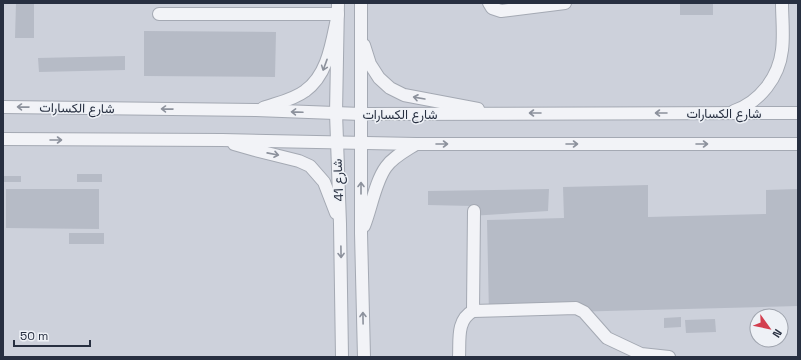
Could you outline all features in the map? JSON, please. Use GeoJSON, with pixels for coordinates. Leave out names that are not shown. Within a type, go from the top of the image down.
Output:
{"type":"FeatureCollection","features":[{"type":"Feature","properties":{"kind":"street","name":"شارع 41"},"geometry":{"type":"LineString","coordinates":[[361,3],[361,233],[364,357]]}},
{"type":"Feature","properties":{"kind":"street"},"geometry":{"type":"LineString","coordinates":[[489,3],[492,8],[501,11],[565,3]]}},
{"type":"Feature","properties":{"kind":"street"},"geometry":{"type":"LineString","coordinates":[[728,113],[744,108],[758,97],[770,83],[778,67],[782,50],[782,3]]}},
{"type":"Feature","properties":{"kind":"street","name":"شارع 41"},"geometry":{"type":"LineString","coordinates":[[338,8],[336,113],[340,224],[342,357]]}},
{"type":"Feature","properties":{"kind":"street"},"geometry":{"type":"LineString","coordinates":[[159,14],[338,8],[323,71],[314,83],[305,91],[293,98],[256,110]]}},
{"type":"Feature","properties":{"kind":"street"},"geometry":{"type":"LineString","coordinates":[[361,35],[370,64],[378,78],[390,88],[404,95],[451,103],[498,114]]}},
{"type":"Feature","properties":{"kind":"street","name":"شارع الكسارات"},"geometry":{"type":"LineString","coordinates":[[3,107],[256,110],[361,114],[798,113]]}},
{"type":"Feature","properties":{"kind":"street"},"geometry":{"type":"LineString","coordinates":[[3,139],[222,140],[416,144],[798,144]]}},
{"type":"Feature","properties":{"kind":"street"},"geometry":{"type":"LineString","coordinates":[[222,140],[299,161],[310,166],[324,182],[340,224]]}},
{"type":"Feature","properties":{"kind":"street"},"geometry":{"type":"LineString","coordinates":[[361,233],[381,175],[394,159],[416,144]]}},
{"type":"Feature","properties":{"kind":"street"},"geometry":{"type":"LineString","coordinates":[[472,311],[474,211]]}},
{"type":"Feature","properties":{"kind":"street"},"geometry":{"type":"LineString","coordinates":[[459,357],[460,326],[466,314],[472,311],[576,308],[584,312],[607,338],[641,354],[669,357]]}},
{"type":"Feature","properties":{"kind":"shaded area"},"geometry":{"type":"Polygon","coordinates":[[[3,3],[798,3],[798,357],[3,357],[3,3]]]}},
{"type":"Feature","properties":{"kind":"building"},"geometry":{"type":"Polygon","coordinates":[[[16,3],[34,3],[34,38],[15,38],[16,3]]]}},
{"type":"Feature","properties":{"kind":"building"},"geometry":{"type":"Polygon","coordinates":[[[680,3],[713,3],[713,15],[680,15],[680,3]]]}},
{"type":"Feature","properties":{"kind":"building"},"geometry":{"type":"Polygon","coordinates":[[[144,31],[276,32],[275,77],[144,76],[144,31]]]}},
{"type":"Feature","properties":{"kind":"building"},"geometry":{"type":"Polygon","coordinates":[[[125,56],[125,70],[39,72],[38,58],[125,56]]]}},
{"type":"Feature","properties":{"kind":"building"},"geometry":{"type":"Polygon","coordinates":[[[77,174],[102,174],[102,182],[77,182],[77,174]]]}},
{"type":"Feature","properties":{"kind":"building"},"geometry":{"type":"Polygon","coordinates":[[[3,176],[21,176],[21,182],[3,182],[3,176]]]}},
{"type":"Feature","properties":{"kind":"building"},"geometry":{"type":"Polygon","coordinates":[[[648,185],[648,217],[766,214],[766,190],[798,189],[798,306],[489,314],[487,220],[564,218],[563,187],[648,185]]]}},
{"type":"Feature","properties":{"kind":"building"},"geometry":{"type":"Polygon","coordinates":[[[6,189],[99,189],[99,229],[6,228],[6,189]]]}},
{"type":"Feature","properties":{"kind":"building"},"geometry":{"type":"Polygon","coordinates":[[[549,189],[548,211],[470,216],[472,206],[428,205],[428,191],[549,189]]]}},
{"type":"Feature","properties":{"kind":"building"},"geometry":{"type":"Polygon","coordinates":[[[69,233],[104,233],[104,244],[69,244],[69,233]]]}},
{"type":"Feature","properties":{"kind":"building"},"geometry":{"type":"Polygon","coordinates":[[[681,317],[681,327],[664,328],[664,318],[681,317]]]}},
{"type":"Feature","properties":{"kind":"building"},"geometry":{"type":"Polygon","coordinates":[[[715,319],[716,332],[686,333],[685,320],[715,319]]]}}]}
